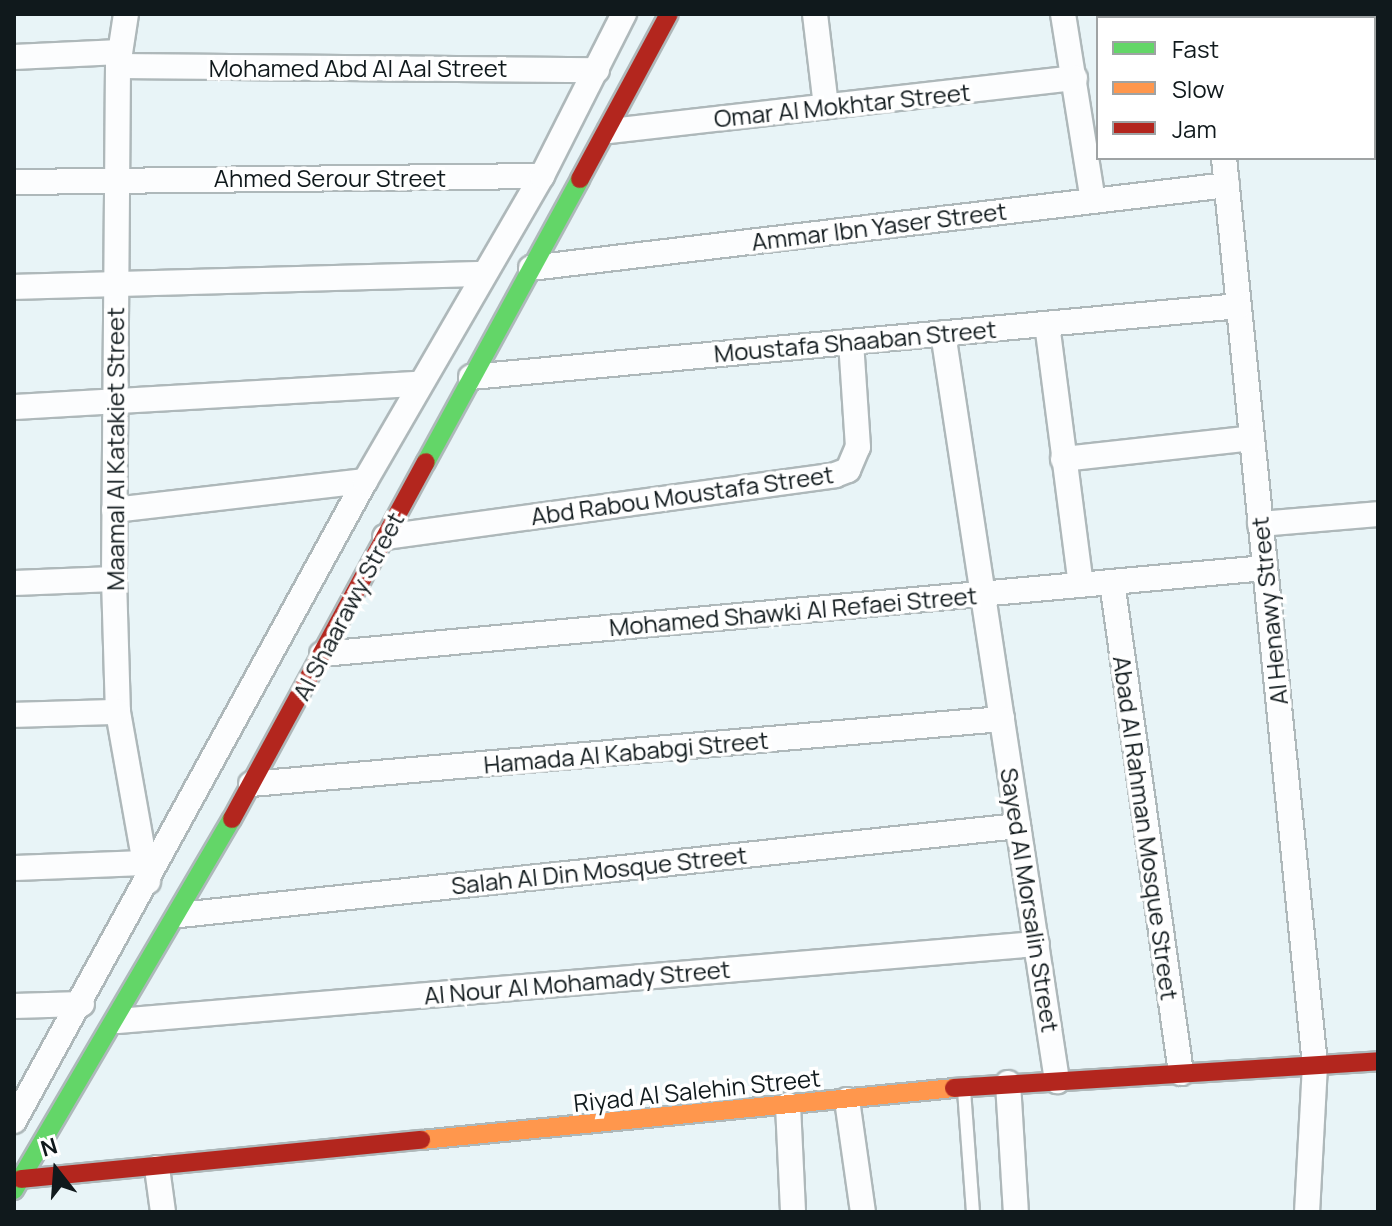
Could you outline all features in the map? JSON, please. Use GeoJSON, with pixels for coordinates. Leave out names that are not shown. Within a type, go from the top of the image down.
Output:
{"type":"FeatureCollection","features":[{"type":"Feature","properties":{"kind":"street","name":"Maamal Al Katakiet Street"},"geometry":{"type":"LineString","coordinates":[[126,14],[119,59],[113,400],[114,579],[118,712],[147,872]]}},
{"type":"Feature","properties":{"kind":"street","name":"Al Shaarawy Street"},"geometry":{"type":"LineString","coordinates":[[14,1121],[82,1004],[147,872],[419,384],[542,176],[624,14]]}},
{"type":"Feature","properties":{"kind":"street","name":"Al Shaarawy Street"},"geometry":{"type":"LineString","coordinates":[[17,1185],[180,915],[471,377],[610,131],[669,14]]}},
{"type":"Feature","properties":{"kind":"street"},"geometry":{"type":"LineString","coordinates":[[815,14],[826,106]]}},
{"type":"Feature","properties":{"kind":"street"},"geometry":{"type":"LineString","coordinates":[[1063,14],[1093,201]]}},
{"type":"Feature","properties":{"kind":"street","name":"Mohamed Abd Al Aal Street"},"geometry":{"type":"LineString","coordinates":[[14,57],[597,70]]}},
{"type":"Feature","properties":{"kind":"street","name":"Omar Al Mokhtar Street"},"geometry":{"type":"LineString","coordinates":[[610,131],[1075,78]]}},
{"type":"Feature","properties":{"kind":"street","name":"Al Henawy Street"},"geometry":{"type":"LineString","coordinates":[[1224,160],[1315,1065],[1307,1212]]}},
{"type":"Feature","properties":{"kind":"street","name":"Ahmed Serour Street"},"geometry":{"type":"LineString","coordinates":[[14,182],[542,176]]}},
{"type":"Feature","properties":{"kind":"street","name":"Ammar Ibn Yaser Street"},"geometry":{"type":"LineString","coordinates":[[531,268],[1227,185]]}},
{"type":"Feature","properties":{"kind":"street"},"geometry":{"type":"LineString","coordinates":[[14,287],[115,280],[484,274]]}},
{"type":"Feature","properties":{"kind":"street","name":"Moustafa Shaaban Street"},"geometry":{"type":"LineString","coordinates":[[471,377],[1239,306]]}},
{"type":"Feature","properties":{"kind":"street"},"geometry":{"type":"LineString","coordinates":[[1047,324],[1081,585]]}},
{"type":"Feature","properties":{"kind":"street","name":"Sayed Al Morsalin Street"},"geometry":{"type":"LineString","coordinates":[[943,333],[1057,1081]]}},
{"type":"Feature","properties":{"kind":"street","name":"Abd Rabou Moustafa Street"},"geometry":{"type":"LineString","coordinates":[[385,537],[835,475],[848,470],[858,447],[851,342]]}},
{"type":"Feature","properties":{"kind":"street"},"geometry":{"type":"LineString","coordinates":[[14,407],[419,384]]}},
{"type":"Feature","properties":{"kind":"street"},"geometry":{"type":"LineString","coordinates":[[1063,459],[1252,438]]}},
{"type":"Feature","properties":{"kind":"street"},"geometry":{"type":"LineString","coordinates":[[114,510],[365,481]]}},
{"type":"Feature","properties":{"kind":"street"},"geometry":{"type":"LineString","coordinates":[[1260,524],[1378,514]]}},
{"type":"Feature","properties":{"kind":"street","name":"Mohamed Shawki Al Refaei Street"},"geometry":{"type":"LineString","coordinates":[[322,654],[1265,568]]}},
{"type":"Feature","properties":{"kind":"street"},"geometry":{"type":"LineString","coordinates":[[14,583],[114,579]]}},
{"type":"Feature","properties":{"kind":"street","name":"Abad Al Rahman Mosque Street"},"geometry":{"type":"LineString","coordinates":[[1112,582],[1181,1073]]}},
{"type":"Feature","properties":{"kind":"street"},"geometry":{"type":"LineString","coordinates":[[14,715],[118,712]]}},
{"type":"Feature","properties":{"kind":"street","name":"Hamada Al Kababgi Street"},"geometry":{"type":"LineString","coordinates":[[251,784],[1002,719]]}},
{"type":"Feature","properties":{"kind":"street","name":"Salah Al Din Mosque Street"},"geometry":{"type":"LineString","coordinates":[[180,915],[1018,826]]}},
{"type":"Feature","properties":{"kind":"street"},"geometry":{"type":"LineString","coordinates":[[14,868],[147,872]]}},
{"type":"Feature","properties":{"kind":"street","name":"Al Nour Al Mohamady Street"},"geometry":{"type":"LineString","coordinates":[[118,1021],[1037,944]]}},
{"type":"Feature","properties":{"kind":"street"},"geometry":{"type":"LineString","coordinates":[[14,1006],[82,1004]]}},
{"type":"Feature","properties":{"kind":"street","name":"Riyad Al Salehin Street"},"geometry":{"type":"LineString","coordinates":[[17,1185],[157,1168],[964,1087],[1378,1061]]}},
{"type":"Feature","properties":{"kind":"street"},"geometry":{"type":"LineString","coordinates":[[1008,1083],[1016,1212]]}},
{"type":"Feature","properties":{"kind":"street"},"geometry":{"type":"LineString","coordinates":[[847,1100],[863,1212]]}},
{"type":"Feature","properties":{"kind":"street"},"geometry":{"type":"LineString","coordinates":[[788,1105],[793,1212]]}},
{"type":"Feature","properties":{"kind":"street"},"geometry":{"type":"LineString","coordinates":[[157,1168],[163,1212]]}},
{"type":"Feature","properties":{"kind":"lane"},"geometry":{"type":"LineString","coordinates":[[964,1087],[973,1212]]}},
{"type":"Feature","properties":{"kind":"traffic: fast"},"geometry":{"type":"LineString","coordinates":[[426,462],[580,179]]}},
{"type":"Feature","properties":{"kind":"traffic: fast"},"geometry":{"type":"LineString","coordinates":[[14,1190],[232,819]]}},
{"type":"Feature","properties":{"kind":"traffic: slow"},"geometry":{"type":"LineString","coordinates":[[421,1140],[954,1088]]}},
{"type":"Feature","properties":{"kind":"traffic: jam"},"geometry":{"type":"LineString","coordinates":[[580,179],[669,14]]}},
{"type":"Feature","properties":{"kind":"traffic: jam"},"geometry":{"type":"LineString","coordinates":[[232,819],[426,462]]}},
{"type":"Feature","properties":{"kind":"traffic: jam"},"geometry":{"type":"LineString","coordinates":[[954,1088],[1378,1061]]}},
{"type":"Feature","properties":{"kind":"traffic: jam"},"geometry":{"type":"LineString","coordinates":[[21,1179],[421,1140]]}}]}
